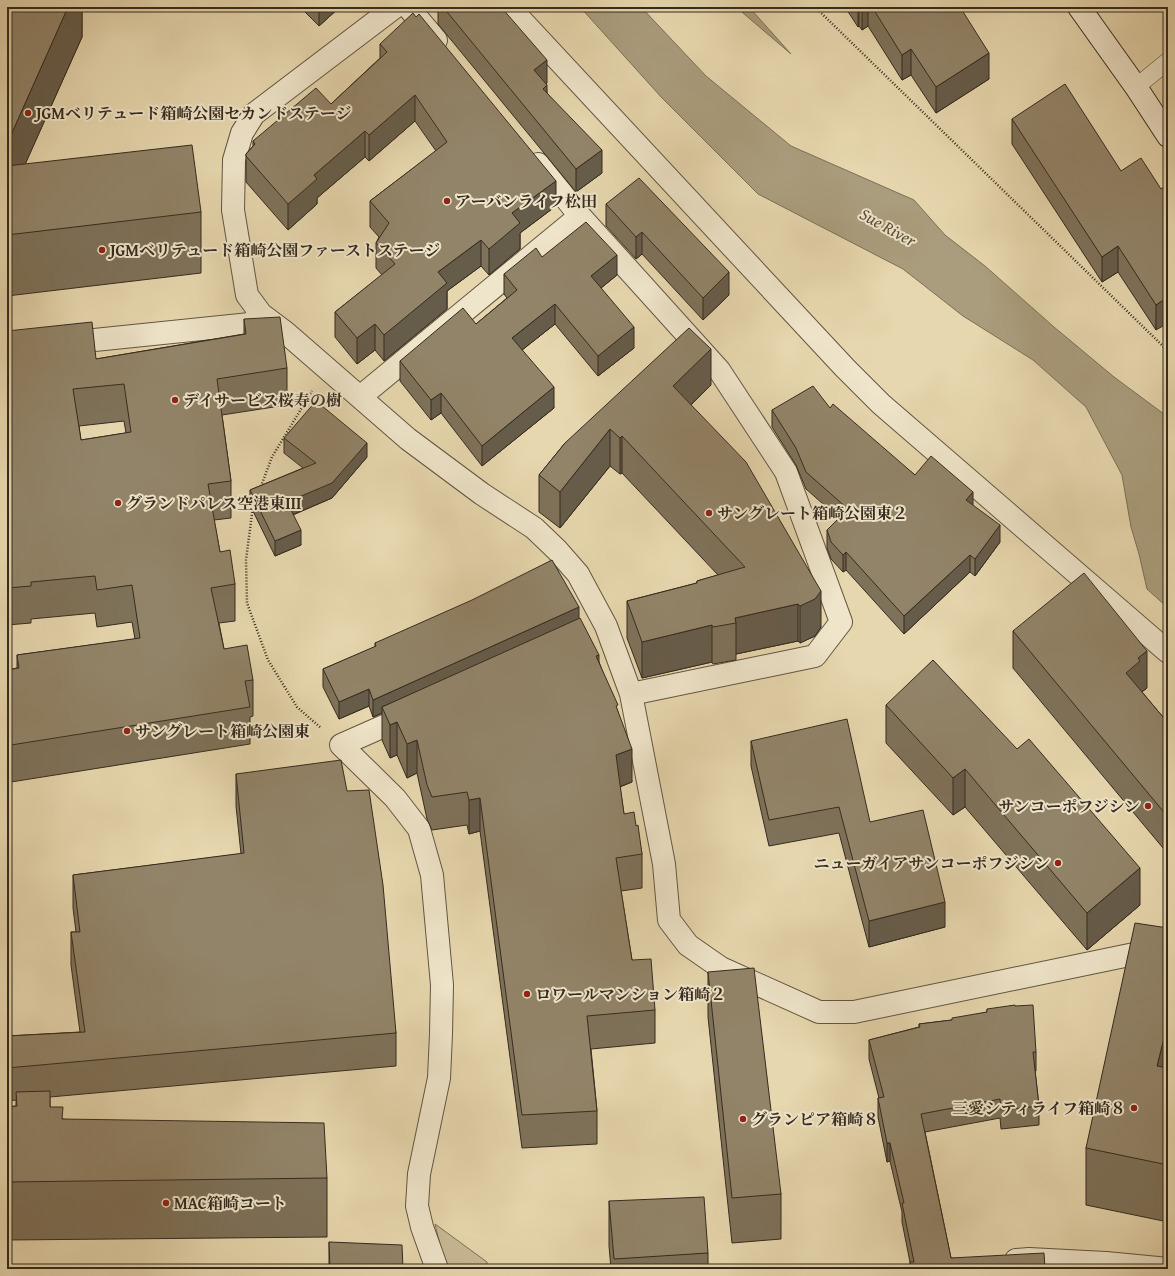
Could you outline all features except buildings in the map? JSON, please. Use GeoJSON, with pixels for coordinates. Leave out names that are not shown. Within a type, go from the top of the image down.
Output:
{"type":"FeatureCollection","features":[{"type":"Feature","properties":{"kind":"street"},"geometry":{"type":"LineString","coordinates":[[395,7],[254,114],[242,133],[234,160],[233,210],[247,295],[261,314],[285,332],[408,439],[482,494],[534,528],[557,550],[578,574],[606,626],[632,694],[664,864],[669,920],[688,945],[721,968],[819,1012],[854,1012],[1168,947]]}},
{"type":"Feature","properties":{"kind":"street"},"geometry":{"type":"LineString","coordinates":[[408,7],[449,56]]}},
{"type":"Feature","properties":{"kind":"street"},"geometry":{"type":"LineString","coordinates":[[509,7],[845,368],[881,404],[1168,652]]}},
{"type":"Feature","properties":{"kind":"street"},"geometry":{"type":"LineString","coordinates":[[1079,7],[1168,136]]}},
{"type":"Feature","properties":{"kind":"street"},"geometry":{"type":"LineString","coordinates":[[524,148],[580,216],[719,370],[786,472],[841,622],[815,656],[632,694]]}},
{"type":"Feature","properties":{"kind":"street"},"geometry":{"type":"LineString","coordinates":[[360,398],[580,216]]}},
{"type":"Feature","properties":{"kind":"street"},"geometry":{"type":"LineString","coordinates":[[7,349],[250,324],[261,314]]}},
{"type":"Feature","properties":{"kind":"street"},"geometry":{"type":"LineString","coordinates":[[585,636],[606,626]]}},
{"type":"Feature","properties":{"kind":"street"},"geometry":{"type":"LineString","coordinates":[[427,707],[341,745],[395,798],[419,829],[432,875],[442,985],[441,1034],[439,1078],[420,1174],[417,1206],[422,1227],[437,1269]]}},
{"type":"Feature","properties":{"kind":"street"},"geometry":{"type":"LineString","coordinates":[[1000,1261],[1029,1259],[1106,1263],[1168,1269]]}},
{"type":"Feature","properties":{"kind":"lane"},"geometry":{"type":"LineString","coordinates":[[1136,88],[1168,61]]}},
{"type":"Feature","properties":{"kind":"path"},"geometry":{"type":"LineString","coordinates":[[815,7],[1168,351]]}},
{"type":"Feature","properties":{"kind":"path"},"geometry":{"type":"LineString","coordinates":[[258,492],[272,457],[326,368]]}},
{"type":"Feature","properties":{"kind":"path"},"geometry":{"type":"LineString","coordinates":[[255,500],[246,560],[247,603],[268,660],[297,708],[341,745]]}},
{"type":"Feature","properties":{"kind":"shaded area"},"geometry":{"type":"Polygon","coordinates":[[[435,1224],[487,1262],[487,1269],[446,1269],[435,1224]]]}},
{"type":"Feature","properties":{"kind":"water","name":"Sue River"},"geometry":{"type":"Polygon","coordinates":[[[580,7],[641,7],[706,76],[791,146],[914,200],[945,235],[985,266],[1054,327],[1114,377],[1168,417],[1168,608],[1147,589],[1131,527],[1122,475],[1086,407],[1033,360],[963,316],[903,269],[758,194],[662,98],[580,7]]]}},
{"type":"Feature","properties":{"kind":"water"},"geometry":{"type":"Polygon","coordinates":[[[736,7],[749,7],[791,54],[736,7]]]}},
{"type":"Feature","properties":{"kind":"place","name":"JGMベリテュード箱崎公園セカンドステージ"},"geometry":{"type":"Point","coordinates":[28,113]}},
{"type":"Feature","properties":{"kind":"place","name":"アーバンライフ松田"},"geometry":{"type":"Point","coordinates":[447,201]}},
{"type":"Feature","properties":{"kind":"place","name":"JGMベリテュード箱崎公園ファーストステージ"},"geometry":{"type":"Point","coordinates":[102,250]}},
{"type":"Feature","properties":{"kind":"place","name":"デイサービス桜寿の樹"},"geometry":{"type":"Point","coordinates":[175,400]}},
{"type":"Feature","properties":{"kind":"place","name":"グランドパレス空港東Ⅲ"},"geometry":{"type":"Point","coordinates":[118,503]}},
{"type":"Feature","properties":{"kind":"place","name":"サングレート箱崎公園東２"},"geometry":{"type":"Point","coordinates":[709,513]}},
{"type":"Feature","properties":{"kind":"place","name":"サングレート箱崎公園東"},"geometry":{"type":"Point","coordinates":[127,731]}},
{"type":"Feature","properties":{"kind":"place","name":"サンコーポフジシン"},"geometry":{"type":"Point","coordinates":[1148,806]}},
{"type":"Feature","properties":{"kind":"place","name":"ニューガイアサンコーポフジシン"},"geometry":{"type":"Point","coordinates":[1058,863]}},
{"type":"Feature","properties":{"kind":"place","name":"ロワールマンション箱崎２"},"geometry":{"type":"Point","coordinates":[527,994]}},
{"type":"Feature","properties":{"kind":"place","name":"三愛シティライフ箱崎８"},"geometry":{"type":"Point","coordinates":[1134,1108]}},
{"type":"Feature","properties":{"kind":"place","name":"グランピア箱崎８"},"geometry":{"type":"Point","coordinates":[743,1119]}},
{"type":"Feature","properties":{"kind":"place","name":"MAC箱崎コート"},"geometry":{"type":"Point","coordinates":[166,1203]}}]}
